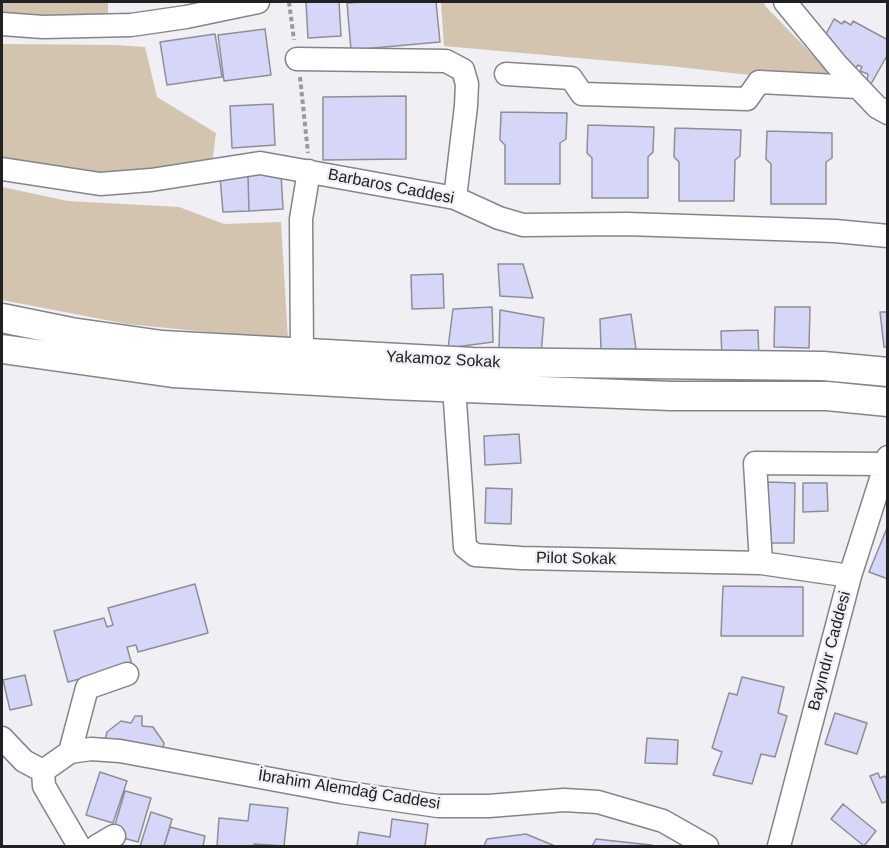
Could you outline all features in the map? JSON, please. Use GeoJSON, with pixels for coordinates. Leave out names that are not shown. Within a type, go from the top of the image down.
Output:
{"type":"FeatureCollection","features":[{"type":"Feature","properties":{"kind":"main road","name":"Yakamoz Sokak"},"geometry":{"type":"LineString","coordinates":[[2,318],[71,332],[162,345],[472,362],[823,366],[888,372]]}},
{"type":"Feature","properties":{"kind":"main road","name":"Yakamoz Sokak"},"geometry":{"type":"LineString","coordinates":[[2,349],[173,373],[671,396],[827,396],[888,402]]}},
{"type":"Feature","properties":{"kind":"street"},"geometry":{"type":"LineString","coordinates":[[2,24],[43,27],[131,25],[197,15],[258,2]]}},
{"type":"Feature","properties":{"kind":"street"},"geometry":{"type":"LineString","coordinates":[[785,2],[857,87],[878,107],[888,113]]}},
{"type":"Feature","properties":{"kind":"street"},"geometry":{"type":"LineString","coordinates":[[297,59],[446,61],[463,70],[467,84],[466,106],[455,198]]}},
{"type":"Feature","properties":{"kind":"street"},"geometry":{"type":"LineString","coordinates":[[506,74],[571,78],[582,94],[747,99],[759,82],[857,87]]}},
{"type":"Feature","properties":{"kind":"street","name":"Barbaros Caddesi"},"geometry":{"type":"LineString","coordinates":[[2,169],[100,184],[151,180],[260,163],[455,198],[499,218],[523,225],[627,224],[835,231],[888,236]]}},
{"type":"Feature","properties":{"kind":"street"},"geometry":{"type":"LineString","coordinates":[[302,353],[301,219],[309,171]]}},
{"type":"Feature","properties":{"kind":"street","name":"Pilot Sokak"},"geometry":{"type":"LineString","coordinates":[[454,387],[465,547],[475,555],[761,563],[849,576]]}},
{"type":"Feature","properties":{"kind":"street"},"geometry":{"type":"LineString","coordinates":[[761,563],[755,463],[886,460]]}},
{"type":"Feature","properties":{"kind":"street","name":"Bayındır Caddesi"},"geometry":{"type":"LineString","coordinates":[[779,846],[849,576],[886,460]]}},
{"type":"Feature","properties":{"kind":"street"},"geometry":{"type":"LineString","coordinates":[[43,771],[70,752],[87,688],[127,674]]}},
{"type":"Feature","properties":{"kind":"street"},"geometry":{"type":"LineString","coordinates":[[2,738],[24,761],[43,771]]}},
{"type":"Feature","properties":{"kind":"street","name":"İbrahim Alemdağ Caddesi"},"geometry":{"type":"LineString","coordinates":[[70,752],[92,749],[120,751],[341,792],[438,806],[489,806],[564,800],[598,802],[663,820],[703,845]]}},
{"type":"Feature","properties":{"kind":"street"},"geometry":{"type":"LineString","coordinates":[[43,771],[44,786],[79,846]]}},
{"type":"Feature","properties":{"kind":"path"},"geometry":{"type":"LineString","coordinates":[[289,2],[306,130],[309,171]]}},
{"type":"Feature","properties":{"kind":"shaded area"},"geometry":{"type":"Polygon","coordinates":[[[2,2],[108,2],[108,22],[2,22],[2,2]]]}},
{"type":"Feature","properties":{"kind":"shaded area"},"geometry":{"type":"Polygon","coordinates":[[[441,2],[764,2],[765,6],[839,82],[812,82],[679,67],[444,46],[441,2]]]}},
{"type":"Feature","properties":{"kind":"shaded area"},"geometry":{"type":"Polygon","coordinates":[[[2,44],[145,47],[157,97],[216,133],[212,164],[137,187],[2,165],[2,44]]]}},
{"type":"Feature","properties":{"kind":"shaded area"},"geometry":{"type":"Polygon","coordinates":[[[2,187],[68,201],[179,207],[224,224],[281,222],[288,340],[127,324],[2,300],[2,187]]]}},
{"type":"Feature","properties":{"kind":"building"},"geometry":{"type":"Polygon","coordinates":[[[306,2],[339,2],[341,36],[308,38],[306,2]]]}},
{"type":"Feature","properties":{"kind":"building"},"geometry":{"type":"Polygon","coordinates":[[[436,2],[440,42],[351,50],[347,3],[436,2]]]}},
{"type":"Feature","properties":{"kind":"building"},"geometry":{"type":"Polygon","coordinates":[[[834,19],[842,24],[844,21],[851,25],[853,21],[888,40],[888,54],[871,84],[867,81],[868,74],[860,71],[862,67],[858,65],[856,68],[843,62],[828,44],[831,39],[825,36],[834,19]]]}},
{"type":"Feature","properties":{"kind":"building"},"geometry":{"type":"Polygon","coordinates":[[[265,29],[271,75],[224,81],[218,35],[265,29]]]}},
{"type":"Feature","properties":{"kind":"building"},"geometry":{"type":"Polygon","coordinates":[[[215,34],[222,77],[167,85],[160,42],[215,34]]]}},
{"type":"Feature","properties":{"kind":"building"},"geometry":{"type":"Polygon","coordinates":[[[406,96],[406,159],[323,160],[323,97],[406,96]]]}},
{"type":"Feature","properties":{"kind":"building"},"geometry":{"type":"Polygon","coordinates":[[[273,104],[275,145],[232,148],[230,106],[273,104]]]}},
{"type":"Feature","properties":{"kind":"building"},"geometry":{"type":"Polygon","coordinates":[[[501,112],[567,113],[566,139],[560,143],[560,184],[505,184],[505,145],[500,140],[501,112]]]}},
{"type":"Feature","properties":{"kind":"building"},"geometry":{"type":"Polygon","coordinates":[[[588,125],[654,127],[653,152],[648,157],[648,198],[592,198],[592,158],[587,153],[588,125]]]}},
{"type":"Feature","properties":{"kind":"building"},"geometry":{"type":"Polygon","coordinates":[[[675,128],[741,130],[740,156],[735,160],[734,201],[679,201],[679,162],[674,157],[675,128]]]}},
{"type":"Feature","properties":{"kind":"building"},"geometry":{"type":"Polygon","coordinates":[[[767,131],[832,133],[832,158],[826,162],[826,204],[771,204],[771,164],[766,159],[767,131]]]}},
{"type":"Feature","properties":{"kind":"building"},"geometry":{"type":"Polygon","coordinates":[[[281,173],[283,209],[249,211],[248,175],[281,173]]]}},
{"type":"Feature","properties":{"kind":"building"},"geometry":{"type":"Polygon","coordinates":[[[248,175],[249,211],[223,212],[220,177],[248,175]]]}},
{"type":"Feature","properties":{"kind":"building"},"geometry":{"type":"Polygon","coordinates":[[[498,264],[523,264],[533,298],[500,296],[498,264]]]}},
{"type":"Feature","properties":{"kind":"building"},"geometry":{"type":"Polygon","coordinates":[[[443,274],[444,308],[412,309],[411,275],[443,274]]]}},
{"type":"Feature","properties":{"kind":"building"},"geometry":{"type":"Polygon","coordinates":[[[492,307],[493,342],[448,348],[453,309],[492,307]]]}},
{"type":"Feature","properties":{"kind":"building"},"geometry":{"type":"Polygon","coordinates":[[[775,307],[810,307],[809,348],[774,347],[775,307]]]}},
{"type":"Feature","properties":{"kind":"building"},"geometry":{"type":"Polygon","coordinates":[[[500,310],[544,318],[541,355],[499,351],[500,310]]]}},
{"type":"Feature","properties":{"kind":"building"},"geometry":{"type":"Polygon","coordinates":[[[880,312],[888,312],[888,347],[884,347],[880,312]]]}},
{"type":"Feature","properties":{"kind":"building"},"geometry":{"type":"Polygon","coordinates":[[[631,314],[636,349],[601,351],[600,319],[631,314]]]}},
{"type":"Feature","properties":{"kind":"building"},"geometry":{"type":"Polygon","coordinates":[[[758,330],[759,359],[722,361],[721,331],[758,330]]]}},
{"type":"Feature","properties":{"kind":"building"},"geometry":{"type":"Polygon","coordinates":[[[519,434],[521,463],[485,465],[484,436],[519,434]]]}},
{"type":"Feature","properties":{"kind":"building"},"geometry":{"type":"Polygon","coordinates":[[[768,482],[795,483],[794,543],[766,543],[768,482]]]}},
{"type":"Feature","properties":{"kind":"building"},"geometry":{"type":"Polygon","coordinates":[[[803,483],[827,483],[828,511],[803,512],[803,483]]]}},
{"type":"Feature","properties":{"kind":"building"},"geometry":{"type":"Polygon","coordinates":[[[486,488],[512,489],[511,524],[485,523],[486,488]]]}},
{"type":"Feature","properties":{"kind":"building"},"geometry":{"type":"Polygon","coordinates":[[[888,528],[888,579],[869,572],[888,528]]]}},
{"type":"Feature","properties":{"kind":"building"},"geometry":{"type":"Polygon","coordinates":[[[195,584],[208,633],[138,652],[136,645],[127,647],[132,665],[68,682],[54,631],[104,618],[107,627],[113,625],[108,608],[195,584]]]}},
{"type":"Feature","properties":{"kind":"building"},"geometry":{"type":"Polygon","coordinates":[[[723,586],[803,587],[803,636],[721,636],[723,586]]]}},
{"type":"Feature","properties":{"kind":"building"},"geometry":{"type":"Polygon","coordinates":[[[25,675],[32,705],[10,710],[3,680],[25,675]]]}},
{"type":"Feature","properties":{"kind":"building"},"geometry":{"type":"Polygon","coordinates":[[[742,677],[784,687],[778,713],[787,716],[775,757],[761,754],[752,784],[713,775],[722,752],[712,748],[729,693],[737,695],[742,677]]]}},
{"type":"Feature","properties":{"kind":"building"},"geometry":{"type":"Polygon","coordinates":[[[835,713],[867,723],[857,754],[825,744],[835,713]]]}},
{"type":"Feature","properties":{"kind":"building"},"geometry":{"type":"Polygon","coordinates":[[[135,716],[142,716],[142,726],[153,727],[164,743],[161,758],[104,744],[107,732],[121,721],[131,723],[135,716]]]}},
{"type":"Feature","properties":{"kind":"building"},"geometry":{"type":"Polygon","coordinates":[[[647,738],[678,740],[677,764],[645,763],[647,738]]]}},
{"type":"Feature","properties":{"kind":"building"},"geometry":{"type":"Polygon","coordinates":[[[100,772],[127,781],[113,823],[86,815],[100,772]]]}},
{"type":"Feature","properties":{"kind":"building"},"geometry":{"type":"Polygon","coordinates":[[[878,773],[880,778],[885,776],[888,782],[888,801],[882,803],[870,776],[878,773]]]}},
{"type":"Feature","properties":{"kind":"building"},"geometry":{"type":"Polygon","coordinates":[[[125,791],[151,798],[138,842],[112,835],[125,791]]]}},
{"type":"Feature","properties":{"kind":"building"},"geometry":{"type":"Polygon","coordinates":[[[250,804],[288,808],[284,846],[254,844],[254,846],[217,846],[219,818],[248,821],[250,804]]]}},
{"type":"Feature","properties":{"kind":"building"},"geometry":{"type":"Polygon","coordinates":[[[843,804],[876,831],[864,846],[831,819],[843,804]]]}},
{"type":"Feature","properties":{"kind":"building"},"geometry":{"type":"Polygon","coordinates":[[[151,812],[172,819],[164,846],[140,846],[151,812]]]}},
{"type":"Feature","properties":{"kind":"building"},"geometry":{"type":"Polygon","coordinates":[[[392,819],[428,824],[425,846],[357,846],[359,832],[390,837],[392,819]]]}},
{"type":"Feature","properties":{"kind":"building"},"geometry":{"type":"Polygon","coordinates":[[[170,827],[205,836],[203,846],[164,846],[170,827]]]}},
{"type":"Feature","properties":{"kind":"building"},"geometry":{"type":"Polygon","coordinates":[[[526,834],[555,846],[484,846],[487,839],[526,834]]]}},
{"type":"Feature","properties":{"kind":"building"},"geometry":{"type":"Polygon","coordinates":[[[596,839],[651,845],[654,846],[592,846],[596,839]]]}}]}
